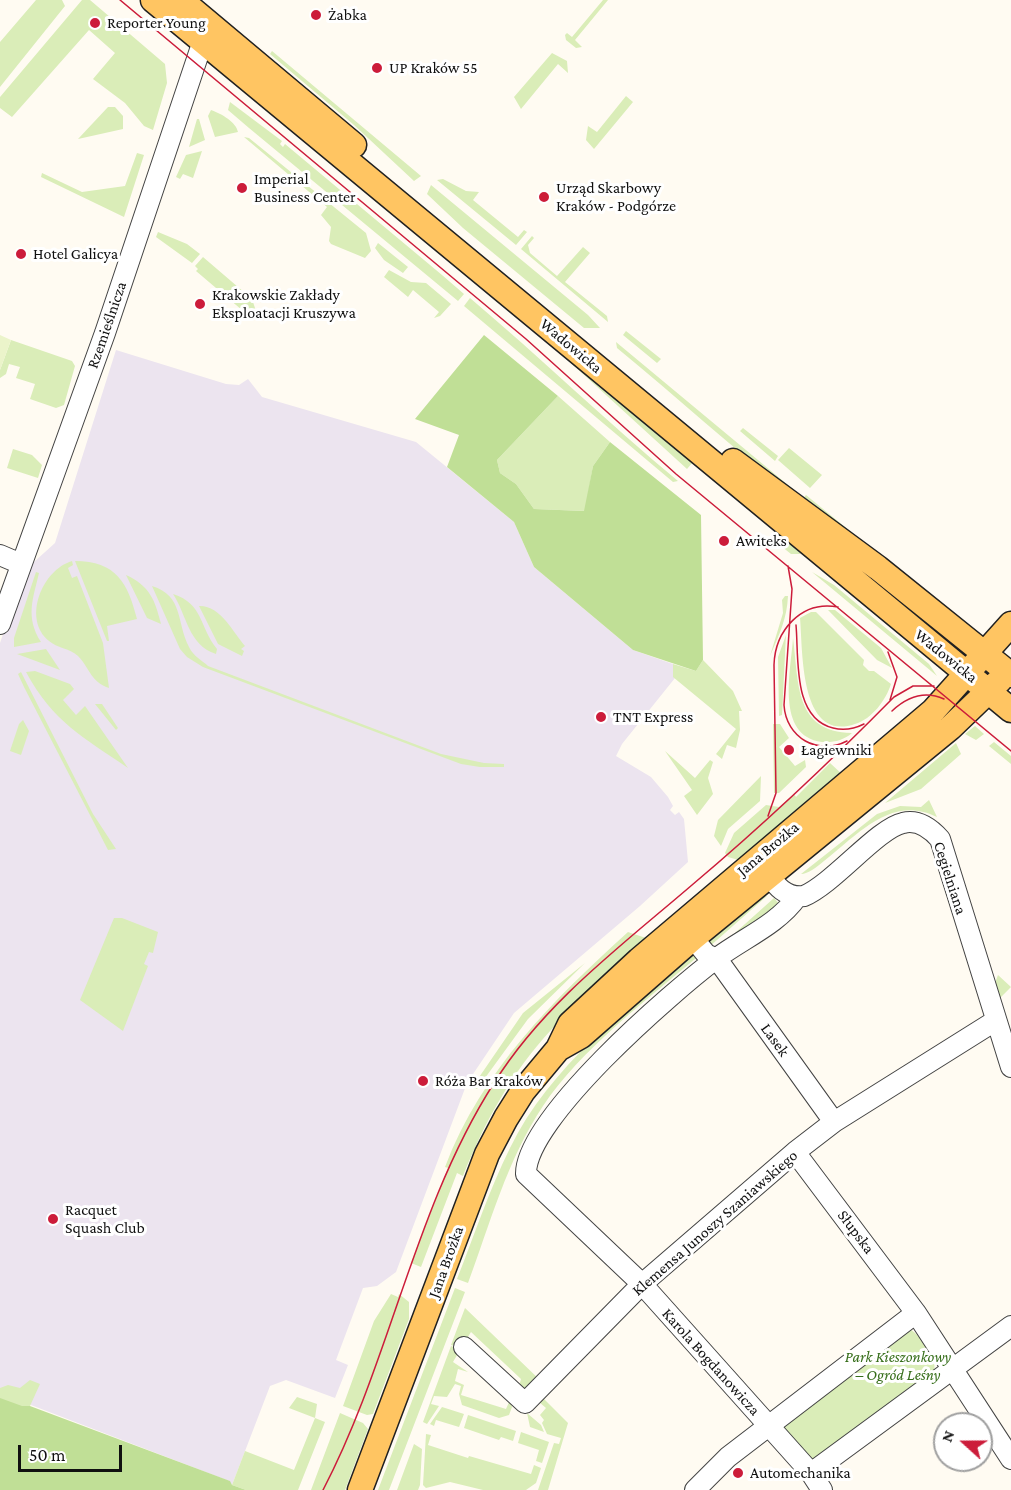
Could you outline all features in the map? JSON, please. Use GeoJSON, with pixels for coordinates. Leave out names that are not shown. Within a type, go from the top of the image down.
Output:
{"type":"FeatureCollection","features":[{"type":"Feature","properties":{"kind":"main road","name":"Wadowicka"},"geometry":{"type":"LineString","coordinates":[[153,0],[206,33],[414,197],[704,437],[1010,671]]}},
{"type":"Feature","properties":{"kind":"main road","name":"Wadowicka"},"geometry":{"type":"LineString","coordinates":[[181,0],[206,33],[828,561],[1011,710]]}},
{"type":"Feature","properties":{"kind":"main road","name":"Jana Brożka"},"geometry":{"type":"LineString","coordinates":[[558,1049],[581,1036],[693,938],[762,868],[933,711],[1011,624]]}},
{"type":"Feature","properties":{"kind":"main road","name":"Jana Brożka"},"geometry":{"type":"LineString","coordinates":[[360,1490],[487,1154],[523,1091],[558,1049],[570,1024],[599,996],[762,868],[950,728],[1010,671]]}},
{"type":"Feature","properties":{"kind":"street","name":"Rzemieślnicza"},"geometry":{"type":"LineString","coordinates":[[0,624],[105,333],[206,33]]}},
{"type":"Feature","properties":{"kind":"street"},"geometry":{"type":"LineString","coordinates":[[0,555],[21,564]]}},
{"type":"Feature","properties":{"kind":"street","name":"Cegielniana"},"geometry":{"type":"LineString","coordinates":[[797,897],[809,894],[902,823],[912,822],[932,830],[940,839],[994,1021],[1011,1067]]}},
{"type":"Feature","properties":{"kind":"street"},"geometry":{"type":"LineString","coordinates":[[693,938],[706,954],[717,958],[787,911],[797,897],[784,892],[762,868]]}},
{"type":"Feature","properties":{"kind":"street","name":"Lasek"},"geometry":{"type":"LineString","coordinates":[[717,958],[834,1122]]}},
{"type":"Feature","properties":{"kind":"street","name":"Karola Bogdanowicza"},"geometry":{"type":"LineString","coordinates":[[717,958],[647,1019],[571,1092],[550,1117],[530,1151],[525,1162],[526,1174],[642,1284],[812,1473],[822,1490]]}},
{"type":"Feature","properties":{"kind":"street","name":"Klemensa Junoszy Szaniawskiego"},"geometry":{"type":"LineString","coordinates":[[464,1347],[525,1404],[642,1284],[795,1152],[834,1122],[994,1021]]}},
{"type":"Feature","properties":{"kind":"street","name":"Słupska"},"geometry":{"type":"LineString","coordinates":[[795,1152],[916,1313],[1011,1459]]}},
{"type":"Feature","properties":{"kind":"street"},"geometry":{"type":"LineString","coordinates":[[695,1490],[728,1457],[767,1425],[916,1313]]}},
{"type":"Feature","properties":{"kind":"street"},"geometry":{"type":"LineString","coordinates":[[812,1473],[1011,1326]]}},
{"type":"Feature","properties":{"kind":"shaded area"},"geometry":{"type":"Polygon","coordinates":[[[116,350],[226,384],[239,385],[248,379],[262,397],[416,442],[514,522],[534,567],[633,650],[673,664],[675,678],[622,744],[616,756],[651,777],[668,797],[673,806],[670,810],[675,815],[679,812],[684,819],[688,862],[514,1013],[467,1083],[396,1272],[377,1286],[363,1288],[336,1360],[348,1365],[335,1398],[286,1380],[270,1386],[232,1485],[229,1481],[31,1405],[0,1398],[0,643],[24,571],[55,543],[116,350]]]}},
{"type":"Feature","properties":{"kind":"green space"},"geometry":{"type":"Polygon","coordinates":[[[36,0],[62,0],[65,6],[0,87],[0,42],[36,0]]]}},
{"type":"Feature","properties":{"kind":"green space"},"geometry":{"type":"Polygon","coordinates":[[[82,0],[90,0],[165,64],[167,83],[153,130],[144,126],[125,103],[93,79],[115,53],[89,30],[12,117],[0,108],[0,97],[82,0]]]}},
{"type":"Feature","properties":{"kind":"green space"},"geometry":{"type":"Polygon","coordinates":[[[603,0],[608,0],[575,40],[582,47],[576,48],[566,40],[565,35],[567,33],[572,37],[603,0]]]}},
{"type":"Feature","properties":{"kind":"green space"},"geometry":{"type":"Polygon","coordinates":[[[272,51],[421,176],[414,181],[354,125],[270,54],[272,51]]]}},
{"type":"Feature","properties":{"kind":"green space"},"geometry":{"type":"Polygon","coordinates":[[[552,53],[567,61],[568,73],[558,64],[521,109],[514,97],[552,53]]]}},
{"type":"Feature","properties":{"kind":"green space"},"geometry":{"type":"Polygon","coordinates":[[[626,96],[633,102],[594,149],[586,140],[588,126],[597,132],[626,96]]]}},
{"type":"Feature","properties":{"kind":"green space"},"geometry":{"type":"Polygon","coordinates":[[[230,102],[282,141],[280,144],[283,147],[285,144],[464,294],[458,301],[228,110],[230,102]]]}},
{"type":"Feature","properties":{"kind":"green space"},"geometry":{"type":"Polygon","coordinates":[[[108,107],[115,107],[123,116],[123,129],[78,139],[108,107]]]}},
{"type":"Feature","properties":{"kind":"green space"},"geometry":{"type":"Polygon","coordinates":[[[211,110],[228,119],[238,132],[215,137],[208,116],[211,110]]]}},
{"type":"Feature","properties":{"kind":"green space"},"geometry":{"type":"Polygon","coordinates":[[[197,119],[199,119],[205,140],[189,147],[197,119]]]}},
{"type":"Feature","properties":{"kind":"green space"},"geometry":{"type":"Polygon","coordinates":[[[244,137],[249,138],[366,233],[371,251],[365,258],[331,244],[329,241],[331,227],[321,215],[327,207],[244,137]]]}},
{"type":"Feature","properties":{"kind":"green space"},"geometry":{"type":"Polygon","coordinates":[[[202,151],[193,178],[183,174],[180,179],[176,177],[186,155],[202,151]]]}},
{"type":"Feature","properties":{"kind":"green space"},"geometry":{"type":"Polygon","coordinates":[[[137,153],[144,155],[124,217],[41,177],[42,173],[82,192],[125,186],[137,153]]]}},
{"type":"Feature","properties":{"kind":"green space"},"geometry":{"type":"Polygon","coordinates":[[[443,179],[466,191],[479,192],[473,200],[518,237],[524,230],[527,232],[516,245],[437,180],[443,179]]]}},
{"type":"Feature","properties":{"kind":"green space"},"geometry":{"type":"Polygon","coordinates":[[[431,185],[588,315],[600,328],[584,328],[463,228],[427,194],[431,185]]]}},
{"type":"Feature","properties":{"kind":"green space"},"geometry":{"type":"Polygon","coordinates":[[[158,232],[187,244],[200,254],[192,263],[156,237],[158,232]]]}},
{"type":"Feature","properties":{"kind":"green space"},"geometry":{"type":"Polygon","coordinates":[[[532,236],[534,238],[528,245],[530,253],[557,276],[583,247],[590,253],[565,282],[607,316],[608,322],[521,249],[532,236]]]}},
{"type":"Feature","properties":{"kind":"green space"},"geometry":{"type":"Polygon","coordinates":[[[378,243],[408,267],[403,273],[384,260],[375,248],[378,243]]]}},
{"type":"Feature","properties":{"kind":"green space"},"geometry":{"type":"Polygon","coordinates":[[[203,257],[252,299],[255,308],[249,316],[196,271],[198,269],[195,266],[203,257]]]}},
{"type":"Feature","properties":{"kind":"green space"},"geometry":{"type":"Polygon","coordinates":[[[389,270],[411,282],[426,283],[451,304],[440,316],[434,318],[439,312],[413,290],[408,297],[384,277],[389,270]]]}},
{"type":"Feature","properties":{"kind":"green space"},"geometry":{"type":"Polygon","coordinates":[[[485,284],[693,462],[687,469],[560,353],[480,287],[485,284]]]}},
{"type":"Feature","properties":{"kind":"green space"},"geometry":{"type":"Polygon","coordinates":[[[470,298],[678,481],[673,482],[464,306],[470,298]]]}},
{"type":"Feature","properties":{"kind":"green space"},"geometry":{"type":"Polygon","coordinates":[[[626,331],[661,359],[657,363],[623,335],[626,331]]]}},
{"type":"Feature","properties":{"kind":"green space"},"geometry":{"type":"Polygon","coordinates":[[[0,335],[11,340],[0,370],[0,335]]]}},
{"type":"Feature","properties":{"kind":"green space"},"geometry":{"type":"Polygon","coordinates":[[[484,335],[558,396],[497,460],[500,473],[516,484],[534,509],[584,511],[593,466],[610,442],[701,515],[703,660],[696,671],[633,650],[534,567],[514,522],[447,467],[459,435],[415,419],[484,335]]]}},
{"type":"Feature","properties":{"kind":"green space"},"geometry":{"type":"Polygon","coordinates":[[[11,340],[72,361],[75,366],[64,405],[56,408],[30,399],[35,384],[16,378],[20,367],[9,364],[6,374],[0,378],[0,370],[11,340]]]}},
{"type":"Feature","properties":{"kind":"green space"},"geometry":{"type":"Polygon","coordinates":[[[616,342],[794,490],[791,494],[617,348],[616,342]]]}},
{"type":"Feature","properties":{"kind":"green space"},"geometry":{"type":"Polygon","coordinates":[[[558,396],[610,442],[593,466],[585,511],[534,509],[516,484],[500,473],[497,460],[558,396]]]}},
{"type":"Feature","properties":{"kind":"green space"},"geometry":{"type":"Polygon","coordinates":[[[743,428],[778,456],[775,461],[740,431],[743,428]]]}},
{"type":"Feature","properties":{"kind":"green space"},"geometry":{"type":"Polygon","coordinates":[[[789,448],[822,475],[810,488],[778,460],[789,448]]]}},
{"type":"Feature","properties":{"kind":"green space"},"geometry":{"type":"Polygon","coordinates":[[[13,449],[32,455],[42,465],[38,478],[7,468],[13,449]]]}},
{"type":"Feature","properties":{"kind":"green space"},"geometry":{"type":"Polygon","coordinates":[[[806,495],[878,554],[801,501],[806,495]]]}},
{"type":"Feature","properties":{"kind":"green space"},"geometry":{"type":"Polygon","coordinates":[[[776,531],[801,554],[791,554],[771,538],[776,531]]]}},
{"type":"Feature","properties":{"kind":"green space"},"geometry":{"type":"Polygon","coordinates":[[[72,561],[73,565],[68,568],[72,578],[77,576],[103,643],[109,688],[94,678],[78,656],[49,641],[41,632],[37,620],[39,596],[44,584],[61,566],[72,561]]]}},
{"type":"Feature","properties":{"kind":"green space"},"geometry":{"type":"Polygon","coordinates":[[[75,561],[101,565],[110,570],[118,576],[129,595],[137,619],[107,626],[109,641],[107,641],[75,561]]]}},
{"type":"Feature","properties":{"kind":"green space"},"geometry":{"type":"Polygon","coordinates":[[[36,572],[39,573],[32,616],[41,642],[14,647],[14,638],[36,572]]]}},
{"type":"Feature","properties":{"kind":"green space"},"geometry":{"type":"Polygon","coordinates":[[[812,572],[834,585],[929,664],[937,676],[812,572]]]}},
{"type":"Feature","properties":{"kind":"green space"},"geometry":{"type":"Polygon","coordinates":[[[126,575],[146,589],[161,624],[147,618],[126,575]]]}},
{"type":"Feature","properties":{"kind":"green space"},"geometry":{"type":"Polygon","coordinates":[[[152,586],[162,590],[174,603],[189,647],[195,656],[208,666],[441,754],[484,763],[504,764],[504,767],[461,764],[203,667],[187,657],[180,649],[152,586]]]}},
{"type":"Feature","properties":{"kind":"green space"},"geometry":{"type":"Polygon","coordinates":[[[173,594],[183,598],[196,610],[217,649],[216,654],[199,644],[173,594]]]}},
{"type":"Feature","properties":{"kind":"green space"},"geometry":{"type":"Polygon","coordinates":[[[788,596],[785,619],[770,656],[783,613],[782,600],[788,596]]]}},
{"type":"Feature","properties":{"kind":"green space"},"geometry":{"type":"Polygon","coordinates":[[[199,606],[213,610],[225,620],[245,646],[241,649],[244,651],[242,656],[218,644],[199,606]]]}},
{"type":"Feature","properties":{"kind":"green space"},"geometry":{"type":"Polygon","coordinates":[[[828,610],[835,610],[881,648],[892,668],[877,660],[828,610]]]}},
{"type":"Feature","properties":{"kind":"green space"},"geometry":{"type":"Polygon","coordinates":[[[816,612],[864,660],[863,665],[869,671],[874,671],[891,684],[878,708],[861,722],[837,726],[823,720],[814,707],[804,671],[800,618],[816,612]]]}},
{"type":"Feature","properties":{"kind":"green space"},"geometry":{"type":"Polygon","coordinates":[[[786,635],[782,715],[779,716],[778,657],[786,635]]]}},
{"type":"Feature","properties":{"kind":"green space"},"geometry":{"type":"Polygon","coordinates":[[[793,638],[799,688],[809,714],[819,724],[833,730],[852,733],[845,738],[822,742],[807,737],[797,728],[789,700],[793,638]]]}},
{"type":"Feature","properties":{"kind":"green space"},"geometry":{"type":"Polygon","coordinates":[[[46,649],[60,670],[17,654],[46,649]]]}},
{"type":"Feature","properties":{"kind":"green space"},"geometry":{"type":"Polygon","coordinates":[[[703,660],[733,691],[742,711],[739,711],[740,730],[736,748],[727,745],[722,759],[716,754],[736,729],[673,677],[673,664],[696,671],[703,660]]]}},
{"type":"Feature","properties":{"kind":"green space"},"geometry":{"type":"Polygon","coordinates":[[[35,671],[70,684],[74,689],[63,700],[76,715],[85,706],[128,768],[83,737],[58,716],[36,689],[26,672],[35,671]]]}},
{"type":"Feature","properties":{"kind":"green space"},"geometry":{"type":"Polygon","coordinates":[[[21,672],[93,814],[116,849],[108,850],[24,687],[18,674],[21,672]]]}},
{"type":"Feature","properties":{"kind":"green space"},"geometry":{"type":"Polygon","coordinates":[[[95,704],[102,704],[118,728],[116,730],[95,704]]]}},
{"type":"Feature","properties":{"kind":"green space"},"geometry":{"type":"Polygon","coordinates":[[[23,720],[29,731],[21,755],[10,751],[19,724],[23,720]]]}},
{"type":"Feature","properties":{"kind":"green space"},"geometry":{"type":"Polygon","coordinates":[[[773,724],[780,724],[789,738],[779,747],[795,766],[805,760],[806,767],[779,793],[774,793],[773,724]]]}},
{"type":"Feature","properties":{"kind":"green space"},"geometry":{"type":"Polygon","coordinates":[[[975,726],[984,734],[976,740],[965,734],[975,726]]]}},
{"type":"Feature","properties":{"kind":"green space"},"geometry":{"type":"Polygon","coordinates":[[[994,742],[1011,756],[1011,764],[989,746],[994,742]]]}},
{"type":"Feature","properties":{"kind":"green space"},"geometry":{"type":"Polygon","coordinates":[[[956,743],[961,754],[921,789],[885,803],[956,743]]]}},
{"type":"Feature","properties":{"kind":"green space"},"geometry":{"type":"Polygon","coordinates":[[[665,751],[695,778],[710,760],[713,762],[708,778],[713,794],[697,815],[684,796],[692,790],[665,751]]]}},
{"type":"Feature","properties":{"kind":"green space"},"geometry":{"type":"Polygon","coordinates":[[[830,763],[843,775],[742,861],[728,857],[725,853],[734,833],[766,805],[779,807],[794,794],[796,797],[830,763]]]}},
{"type":"Feature","properties":{"kind":"green space"},"geometry":{"type":"Polygon","coordinates":[[[761,776],[760,801],[728,829],[721,846],[714,836],[718,820],[761,776]]]}},
{"type":"Feature","properties":{"kind":"green space"},"geometry":{"type":"Polygon","coordinates":[[[929,800],[937,817],[921,811],[905,810],[890,814],[863,829],[815,868],[801,874],[877,814],[900,806],[921,807],[929,800]]]}},
{"type":"Feature","properties":{"kind":"green space"},"geometry":{"type":"Polygon","coordinates":[[[767,896],[709,947],[707,940],[762,897],[767,896]]]}},
{"type":"Feature","properties":{"kind":"green space"},"geometry":{"type":"Polygon","coordinates":[[[774,898],[781,906],[716,950],[774,898]]]}},
{"type":"Feature","properties":{"kind":"green space"},"geometry":{"type":"Polygon","coordinates":[[[114,918],[122,918],[158,932],[153,953],[149,952],[144,964],[148,966],[123,1031],[80,1000],[114,918]]]}},
{"type":"Feature","properties":{"kind":"green space"},"geometry":{"type":"Polygon","coordinates":[[[628,932],[649,939],[574,1006],[524,1063],[500,1099],[463,1176],[457,1173],[421,1267],[411,1263],[460,1132],[499,1068],[547,1011],[628,932]]]}},
{"type":"Feature","properties":{"kind":"green space"},"geometry":{"type":"Polygon","coordinates":[[[695,950],[701,954],[596,1045],[558,1085],[530,1127],[509,1170],[468,1283],[457,1279],[502,1164],[527,1118],[546,1091],[592,1040],[695,950]]]}},
{"type":"Feature","properties":{"kind":"green space"},"geometry":{"type":"Polygon","coordinates":[[[585,963],[528,1019],[477,1089],[471,1089],[523,1013],[585,963]]]}},
{"type":"Feature","properties":{"kind":"green space"},"geometry":{"type":"Polygon","coordinates":[[[998,975],[1011,987],[1000,998],[995,983],[998,975]]]}},
{"type":"Feature","properties":{"kind":"green space"},"geometry":{"type":"Polygon","coordinates":[[[455,1288],[465,1292],[389,1490],[378,1490],[455,1288]]]}},
{"type":"Feature","properties":{"kind":"green space"},"geometry":{"type":"Polygon","coordinates":[[[391,1294],[398,1297],[399,1294],[409,1302],[409,1319],[373,1414],[367,1415],[343,1406],[374,1321],[391,1294]]]}},
{"type":"Feature","properties":{"kind":"green space"},"geometry":{"type":"Polygon","coordinates":[[[465,1308],[541,1381],[530,1390],[518,1390],[521,1379],[471,1332],[461,1348],[451,1345],[465,1308]]]}},
{"type":"Feature","properties":{"kind":"green space","name":"Park Kieszonkowy – Ogród Leśny"},"geometry":{"type":"Polygon","coordinates":[[[910,1329],[929,1349],[935,1368],[933,1374],[812,1460],[783,1429],[783,1421],[910,1329]]]}},
{"type":"Feature","properties":{"kind":"green space"},"geometry":{"type":"Polygon","coordinates":[[[451,1346],[460,1350],[453,1362],[468,1372],[458,1369],[455,1381],[464,1385],[461,1395],[506,1409],[510,1400],[512,1407],[509,1415],[499,1418],[462,1405],[459,1394],[461,1386],[455,1384],[447,1397],[434,1396],[431,1404],[439,1406],[427,1424],[423,1422],[451,1346]]]}},
{"type":"Feature","properties":{"kind":"green space"},"geometry":{"type":"Polygon","coordinates":[[[30,1380],[40,1384],[30,1406],[22,1406],[0,1433],[0,1388],[8,1385],[20,1388],[30,1380]]]}},
{"type":"Feature","properties":{"kind":"green space"},"geometry":{"type":"Polygon","coordinates":[[[297,1397],[317,1404],[315,1418],[289,1408],[297,1397]]]}},
{"type":"Feature","properties":{"kind":"green space"},"geometry":{"type":"Polygon","coordinates":[[[0,1398],[22,1406],[30,1406],[230,1481],[232,1485],[246,1490],[0,1490],[0,1398]]]}},
{"type":"Feature","properties":{"kind":"green space"},"geometry":{"type":"Polygon","coordinates":[[[543,1398],[568,1423],[548,1490],[538,1490],[554,1443],[559,1444],[561,1438],[547,1434],[542,1423],[544,1420],[540,1415],[546,1408],[539,1402],[543,1398]]]}},
{"type":"Feature","properties":{"kind":"green space"},"geometry":{"type":"Polygon","coordinates":[[[442,1407],[464,1414],[459,1427],[436,1420],[434,1426],[430,1424],[442,1407]]]}},
{"type":"Feature","properties":{"kind":"green space"},"geometry":{"type":"Polygon","coordinates":[[[340,1413],[363,1423],[368,1429],[345,1490],[311,1490],[340,1413]]]}},
{"type":"Feature","properties":{"kind":"green space"},"geometry":{"type":"Polygon","coordinates":[[[527,1413],[541,1425],[544,1432],[530,1427],[527,1413]]]}},
{"type":"Feature","properties":{"kind":"green space"},"geometry":{"type":"Polygon","coordinates":[[[468,1415],[516,1431],[513,1441],[501,1437],[499,1440],[464,1428],[468,1415]]]}},
{"type":"Feature","properties":{"kind":"green space"},"geometry":{"type":"Polygon","coordinates":[[[315,1418],[325,1422],[298,1490],[246,1490],[232,1485],[245,1451],[294,1470],[315,1418]]]}},
{"type":"Feature","properties":{"kind":"green space"},"geometry":{"type":"Polygon","coordinates":[[[521,1432],[549,1442],[542,1463],[536,1461],[539,1450],[518,1443],[521,1432]]]}},
{"type":"Feature","properties":{"kind":"green space"},"geometry":{"type":"Polygon","coordinates":[[[426,1434],[431,1435],[428,1445],[468,1458],[469,1456],[531,1474],[534,1465],[541,1468],[536,1483],[526,1490],[483,1490],[450,1482],[426,1488],[423,1485],[426,1434]]]}},
{"type":"Feature","properties":{"kind":"green space"},"geometry":{"type":"Polygon","coordinates":[[[414,1444],[422,1449],[420,1485],[418,1490],[397,1490],[414,1444]]]}},
{"type":"Feature","properties":{"kind":"tram line"},"geometry":{"type":"LineString","coordinates":[[120,0],[526,339],[676,474],[1011,751]]}},
{"type":"Feature","properties":{"kind":"tram line"},"geometry":{"type":"LineString","coordinates":[[788,566],[792,589],[784,705],[786,717],[797,735],[815,745],[836,745],[847,741]]}},
{"type":"Feature","properties":{"kind":"tram line"},"geometry":{"type":"LineString","coordinates":[[768,816],[776,793],[774,665],[779,641],[792,621],[802,613],[813,608],[838,607]]}},
{"type":"Feature","properties":{"kind":"tram line"},"geometry":{"type":"LineString","coordinates":[[796,625],[800,685],[810,712],[820,722],[833,728],[849,729],[864,724]]}},
{"type":"Feature","properties":{"kind":"tram line"},"geometry":{"type":"LineString","coordinates":[[888,652],[897,677],[890,700]]}},
{"type":"Feature","properties":{"kind":"tram line"},"geometry":{"type":"LineString","coordinates":[[323,1490],[347,1440],[367,1389],[443,1181],[466,1131],[514,1054],[536,1027],[585,977],[770,817],[894,697],[913,686],[934,686]]}},
{"type":"Feature","properties":{"kind":"tram line"},"geometry":{"type":"LineString","coordinates":[[892,711],[916,696],[930,695],[944,699]]}},
{"type":"Feature","properties":{"kind":"place","name":"Żabka"},"geometry":{"type":"Point","coordinates":[316,15]}},
{"type":"Feature","properties":{"kind":"place","name":"Reporter Young"},"geometry":{"type":"Point","coordinates":[95,23]}},
{"type":"Feature","properties":{"kind":"place","name":"UP Kraków 55"},"geometry":{"type":"Point","coordinates":[377,68]}},
{"type":"Feature","properties":{"kind":"place","name":"Imperial Business Center"},"geometry":{"type":"Point","coordinates":[242,188]}},
{"type":"Feature","properties":{"kind":"place","name":"Urząd Skarbowy Kraków - Podgórze"},"geometry":{"type":"Point","coordinates":[544,197]}},
{"type":"Feature","properties":{"kind":"place","name":"Hotel Galicya"},"geometry":{"type":"Point","coordinates":[21,254]}},
{"type":"Feature","properties":{"kind":"place","name":"Krakowskie Zakłady Eksploatacji Kruszywa"},"geometry":{"type":"Point","coordinates":[200,304]}},
{"type":"Feature","properties":{"kind":"place","name":"Awiteks"},"geometry":{"type":"Point","coordinates":[724,541]}},
{"type":"Feature","properties":{"kind":"place","name":"TNT Express"},"geometry":{"type":"Point","coordinates":[601,717]}},
{"type":"Feature","properties":{"kind":"place","name":"Łagiewniki"},"geometry":{"type":"Point","coordinates":[789,750]}},
{"type":"Feature","properties":{"kind":"place","name":"Róża Bar Kraków"},"geometry":{"type":"Point","coordinates":[423,1081]}},
{"type":"Feature","properties":{"kind":"place","name":"Racquet Squash Club"},"geometry":{"type":"Point","coordinates":[53,1219]}},
{"type":"Feature","properties":{"kind":"place","name":"Automechanika"},"geometry":{"type":"Point","coordinates":[738,1473]}}]}
